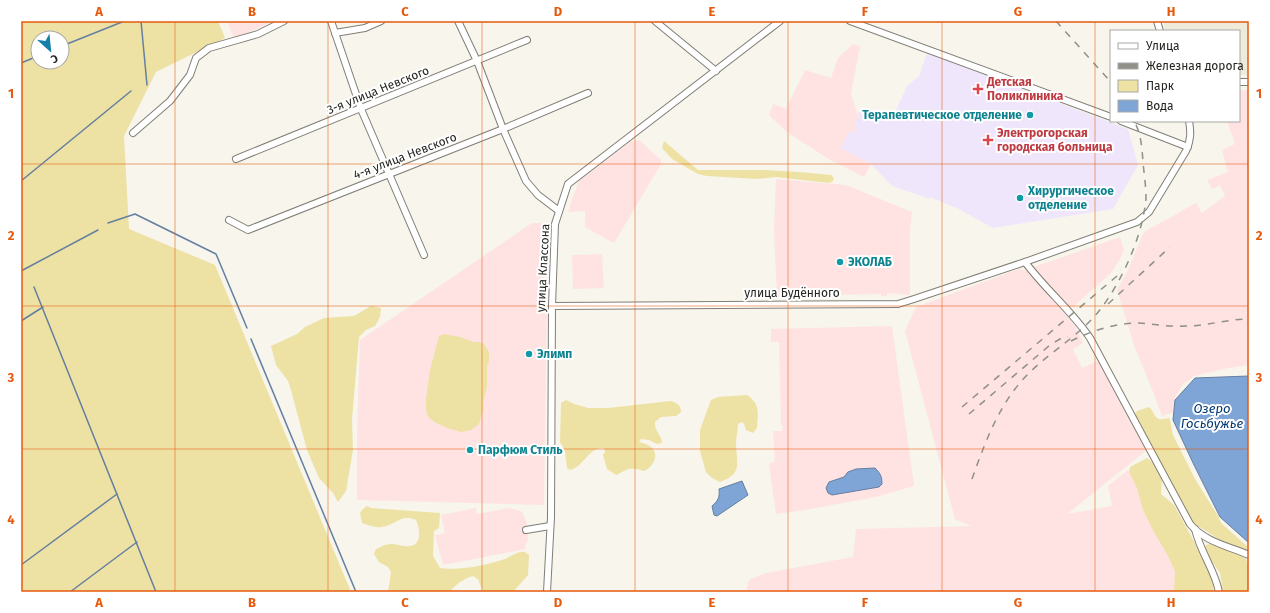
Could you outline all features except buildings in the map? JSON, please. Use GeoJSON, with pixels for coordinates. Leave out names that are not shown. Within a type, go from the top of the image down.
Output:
{"type":"FeatureCollection","features":[{"type":"Feature","properties":{"kind":"street"},"geometry":{"type":"LineString","coordinates":[[133,133],[170,101],[190,75],[196,58],[209,48],[258,34],[284,21]]}},
{"type":"Feature","properties":{"kind":"street"},"geometry":{"type":"LineString","coordinates":[[331,21],[361,108],[424,255]]}},
{"type":"Feature","properties":{"kind":"street"},"geometry":{"type":"LineString","coordinates":[[335,33],[365,28],[381,21]]}},
{"type":"Feature","properties":{"kind":"street"},"geometry":{"type":"LineString","coordinates":[[458,21],[477,60],[503,130],[526,181],[538,195],[559,211]]}},
{"type":"Feature","properties":{"kind":"street"},"geometry":{"type":"LineString","coordinates":[[655,21],[716,71]]}},
{"type":"Feature","properties":{"kind":"street","name":"улица Классона"},"geometry":{"type":"LineString","coordinates":[[547,592],[550,526],[552,306],[555,224],[568,184],[780,21]]}},
{"type":"Feature","properties":{"kind":"street"},"geometry":{"type":"LineString","coordinates":[[850,21],[1110,117]]}},
{"type":"Feature","properties":{"kind":"street","name":"3-я улица Невского"},"geometry":{"type":"LineString","coordinates":[[236,159],[527,40]]}},
{"type":"Feature","properties":{"kind":"street","name":"4-я улица Невского"},"geometry":{"type":"LineString","coordinates":[[229,220],[248,230],[503,130],[588,93]]}},
{"type":"Feature","properties":{"kind":"street"},"geometry":{"type":"LineString","coordinates":[[1124,122],[1188,147],[1191,134],[1189,122]]}},
{"type":"Feature","properties":{"kind":"street","name":"улица Будённого"},"geometry":{"type":"LineString","coordinates":[[552,306],[898,304],[1025,262],[1137,222],[1149,212],[1188,147]]}},
{"type":"Feature","properties":{"kind":"street"},"geometry":{"type":"LineString","coordinates":[[1025,262],[1034,274],[1081,325],[1090,338],[1190,524],[1203,535],[1216,543],[1249,555]]}},
{"type":"Feature","properties":{"kind":"street"},"geometry":{"type":"LineString","coordinates":[[526,530],[550,526]]}},
{"type":"Feature","properties":{"kind":"street"},"geometry":{"type":"LineString","coordinates":[[1195,529],[1197,541],[1217,581],[1219,592]]}},
{"type":"Feature","properties":{"kind":"shaded area"},"geometry":{"type":"Polygon","coordinates":[[[227,21],[267,21],[268,24],[234,38],[227,21]]]}},
{"type":"Feature","properties":{"kind":"shaded area"},"geometry":{"type":"Polygon","coordinates":[[[1163,21],[1249,21],[1249,75],[1240,75],[1240,30],[1166,30],[1163,21]]]}},
{"type":"Feature","properties":{"kind":"shaded area"},"geometry":{"type":"Polygon","coordinates":[[[853,44],[860,46],[851,94],[859,119],[858,131],[852,133],[841,148],[871,164],[864,177],[827,158],[787,132],[769,115],[773,104],[786,109],[805,70],[831,78],[838,58],[853,44]]]}},
{"type":"Feature","properties":{"kind":"shaded area","name":"Электрогорская городская больница"},"geometry":{"type":"Polygon","coordinates":[[[927,53],[1128,129],[1138,165],[1113,209],[993,228],[959,209],[930,197],[930,199],[892,186],[871,164],[841,148],[849,131],[852,133],[857,131],[854,120],[859,119],[858,112],[896,110],[907,86],[919,76],[927,53]]]}},
{"type":"Feature","properties":{"kind":"shaded area"},"geometry":{"type":"Polygon","coordinates":[[[1240,90],[1249,90],[1249,365],[1194,376],[1183,384],[1175,397],[1174,412],[1162,416],[1135,348],[1117,290],[1127,272],[1144,232],[1196,203],[1202,213],[1225,196],[1220,185],[1212,189],[1207,180],[1228,172],[1222,150],[1235,144],[1227,122],[1240,122],[1240,90]]]}},
{"type":"Feature","properties":{"kind":"shaded area"},"geometry":{"type":"Polygon","coordinates":[[[639,140],[661,160],[661,164],[614,243],[585,227],[585,211],[568,212],[579,181],[632,141],[639,140]]]}},
{"type":"Feature","properties":{"kind":"shaded area"},"geometry":{"type":"Polygon","coordinates":[[[776,179],[846,185],[912,212],[910,230],[910,295],[887,293],[887,296],[881,296],[881,294],[777,296],[774,230],[776,179]]]}},
{"type":"Feature","properties":{"kind":"shaded area"},"geometry":{"type":"Polygon","coordinates":[[[532,223],[548,223],[544,505],[357,500],[357,431],[360,340],[532,223]]]}},
{"type":"Feature","properties":{"kind":"shaded area"},"geometry":{"type":"Polygon","coordinates":[[[1120,237],[1124,250],[1111,273],[1073,307],[1067,308],[1031,268],[1120,237]]]}},
{"type":"Feature","properties":{"kind":"shaded area"},"geometry":{"type":"Polygon","coordinates":[[[602,254],[604,288],[573,289],[572,255],[602,254]]]}},
{"type":"Feature","properties":{"kind":"shaded area"},"geometry":{"type":"Polygon","coordinates":[[[1019,269],[1027,271],[1036,278],[1076,327],[1083,343],[1073,349],[1082,368],[1100,360],[1147,450],[1067,514],[1112,506],[1108,486],[1128,470],[1192,592],[746,592],[749,580],[766,573],[853,557],[856,529],[971,526],[955,519],[905,331],[916,307],[1019,269]]]}},
{"type":"Feature","properties":{"kind":"shaded area"},"geometry":{"type":"Polygon","coordinates":[[[892,326],[914,486],[876,497],[776,514],[769,464],[775,461],[773,431],[782,431],[783,426],[781,426],[779,342],[771,342],[771,329],[892,326]]]}},
{"type":"Feature","properties":{"kind":"shaded area"},"geometry":{"type":"Polygon","coordinates":[[[476,508],[477,514],[509,508],[521,511],[527,524],[528,540],[525,545],[526,549],[443,565],[435,535],[445,533],[441,515],[476,508]]]}},
{"type":"Feature","properties":{"kind":"green space"},"geometry":{"type":"Polygon","coordinates":[[[21,21],[218,21],[225,38],[156,72],[124,136],[129,229],[215,265],[351,592],[21,592],[21,21]]]}},
{"type":"Feature","properties":{"kind":"green space"},"geometry":{"type":"Polygon","coordinates":[[[664,141],[698,170],[763,170],[799,172],[831,175],[834,178],[833,181],[829,183],[776,177],[757,179],[707,176],[698,174],[672,159],[662,148],[664,141]]]}},
{"type":"Feature","properties":{"kind":"green space"},"geometry":{"type":"Polygon","coordinates":[[[371,306],[381,308],[380,317],[375,326],[366,330],[359,337],[352,419],[353,450],[346,491],[338,502],[333,493],[319,478],[307,450],[288,381],[276,365],[271,346],[297,334],[305,327],[324,318],[354,316],[371,306]]]}},
{"type":"Feature","properties":{"kind":"green space"},"geometry":{"type":"Polygon","coordinates":[[[444,334],[484,344],[489,352],[487,387],[483,403],[484,407],[479,424],[471,430],[461,432],[447,428],[429,418],[427,414],[426,399],[430,370],[439,336],[444,334]]]}},
{"type":"Feature","properties":{"kind":"green space"},"geometry":{"type":"Polygon","coordinates":[[[747,395],[755,402],[757,406],[757,428],[753,433],[746,430],[742,422],[738,424],[736,471],[728,479],[720,482],[712,478],[706,472],[700,451],[700,430],[711,400],[718,397],[747,395]]]}},
{"type":"Feature","properties":{"kind":"green space"},"geometry":{"type":"Polygon","coordinates":[[[566,400],[588,408],[608,408],[671,401],[678,405],[681,412],[676,416],[661,417],[655,422],[662,443],[657,444],[649,440],[641,439],[639,442],[648,445],[654,450],[655,457],[653,464],[650,467],[644,471],[629,469],[616,475],[607,469],[603,455],[605,452],[604,448],[594,450],[575,468],[570,470],[567,468],[565,451],[560,442],[561,403],[566,400]]]}},
{"type":"Feature","properties":{"kind":"green space"},"geometry":{"type":"Polygon","coordinates":[[[1149,407],[1156,417],[1160,419],[1169,418],[1173,435],[1195,479],[1221,523],[1249,548],[1249,551],[1220,540],[1192,522],[1134,415],[1137,411],[1149,407]]]}},
{"type":"Feature","properties":{"kind":"green space"},"geometry":{"type":"Polygon","coordinates":[[[1147,458],[1153,463],[1162,476],[1161,494],[1174,505],[1203,558],[1214,585],[1213,592],[1174,592],[1175,571],[1143,510],[1137,488],[1129,472],[1130,467],[1147,458]]]}},
{"type":"Feature","properties":{"kind":"green space"},"geometry":{"type":"Polygon","coordinates":[[[367,506],[371,508],[440,513],[439,528],[434,531],[433,556],[440,568],[455,569],[482,565],[505,559],[517,553],[525,552],[529,555],[528,575],[513,592],[483,592],[478,579],[473,576],[459,583],[452,589],[451,592],[388,592],[391,572],[388,567],[379,562],[374,554],[376,549],[389,544],[402,546],[414,545],[417,543],[419,531],[416,520],[410,518],[402,519],[381,527],[374,527],[362,523],[360,513],[367,506]]]}},
{"type":"Feature","properties":{"kind":"green space"},"geometry":{"type":"Polygon","coordinates":[[[1210,544],[1234,552],[1246,559],[1249,569],[1249,592],[1223,591],[1220,573],[1204,549],[1206,545],[1210,544]]]}},
{"type":"Feature","properties":{"kind":"water","name":"Озеро Госьбужье"},"geometry":{"type":"Polygon","coordinates":[[[1249,376],[1249,543],[1220,517],[1173,420],[1175,400],[1195,378],[1249,376]]]}},
{"type":"Feature","properties":{"kind":"water"},"geometry":{"type":"Polygon","coordinates":[[[875,468],[882,479],[882,484],[879,487],[832,495],[828,493],[826,488],[829,482],[844,477],[848,472],[856,469],[875,468]]]}},
{"type":"Feature","properties":{"kind":"water"},"geometry":{"type":"Polygon","coordinates":[[[742,481],[748,495],[717,516],[714,515],[712,506],[718,499],[719,489],[742,481]]]}},
{"type":"Feature","properties":{"kind":"waterway"},"geometry":{"type":"LineString","coordinates":[[141,21],[147,85]]}},
{"type":"Feature","properties":{"kind":"waterway"},"geometry":{"type":"LineString","coordinates":[[70,43],[122,22]]}},
{"type":"Feature","properties":{"kind":"waterway"},"geometry":{"type":"LineString","coordinates":[[21,63],[30,59]]}},
{"type":"Feature","properties":{"kind":"waterway"},"geometry":{"type":"LineString","coordinates":[[21,181],[131,91]]}},
{"type":"Feature","properties":{"kind":"waterway"},"geometry":{"type":"LineString","coordinates":[[108,223],[135,214],[216,254],[247,328]]}},
{"type":"Feature","properties":{"kind":"waterway"},"geometry":{"type":"LineString","coordinates":[[21,271],[98,230]]}},
{"type":"Feature","properties":{"kind":"waterway"},"geometry":{"type":"LineString","coordinates":[[34,287],[156,592]]}},
{"type":"Feature","properties":{"kind":"waterway"},"geometry":{"type":"LineString","coordinates":[[21,321],[43,307]]}},
{"type":"Feature","properties":{"kind":"waterway"},"geometry":{"type":"LineString","coordinates":[[251,339],[356,592]]}},
{"type":"Feature","properties":{"kind":"waterway"},"geometry":{"type":"LineString","coordinates":[[21,565],[117,494]]}},
{"type":"Feature","properties":{"kind":"waterway"},"geometry":{"type":"LineString","coordinates":[[70,592],[137,542]]}},
{"type":"Feature","properties":{"kind":"railway"},"geometry":{"type":"LineString","coordinates":[[1056,21],[1108,79]]}},
{"type":"Feature","properties":{"kind":"railway"},"geometry":{"type":"LineString","coordinates":[[972,479],[985,444],[1001,410],[1015,389],[1024,378],[1079,331],[1099,311],[1116,286],[1130,258],[1141,227],[1146,198],[1141,141],[1134,122]]}},
{"type":"Feature","properties":{"kind":"railway"},"geometry":{"type":"LineString","coordinates":[[1108,304],[1170,247]]}},
{"type":"Feature","properties":{"kind":"railway"},"geometry":{"type":"LineString","coordinates":[[962,407],[1117,276],[1121,270]]}},
{"type":"Feature","properties":{"kind":"railway"},"geometry":{"type":"LineString","coordinates":[[1071,341],[1095,331],[1121,324],[1139,323],[1193,326],[1249,319]]}},
{"type":"Feature","properties":{"kind":"railway"},"geometry":{"type":"LineString","coordinates":[[969,414],[1050,345],[1060,339],[1068,337]]}},
{"type":"Feature","properties":{"kind":"place","name":"Детская Поликлиника"},"geometry":{"type":"Point","coordinates":[978,89]}},
{"type":"Feature","properties":{"kind":"place","name":"Терапевтическое отделение"},"geometry":{"type":"Point","coordinates":[1030,115]}},
{"type":"Feature","properties":{"kind":"place","name":"Электрогорская городская больница"},"geometry":{"type":"Point","coordinates":[988,140]}},
{"type":"Feature","properties":{"kind":"place","name":"Хирургическое отделение"},"geometry":{"type":"Point","coordinates":[1020,198]}},
{"type":"Feature","properties":{"kind":"place","name":"ЭКОЛАБ"},"geometry":{"type":"Point","coordinates":[840,262]}},
{"type":"Feature","properties":{"kind":"place","name":"Элимп"},"geometry":{"type":"Point","coordinates":[529,354]}},
{"type":"Feature","properties":{"kind":"place","name":"Парфюм Стиль"},"geometry":{"type":"Point","coordinates":[470,450]}}]}
